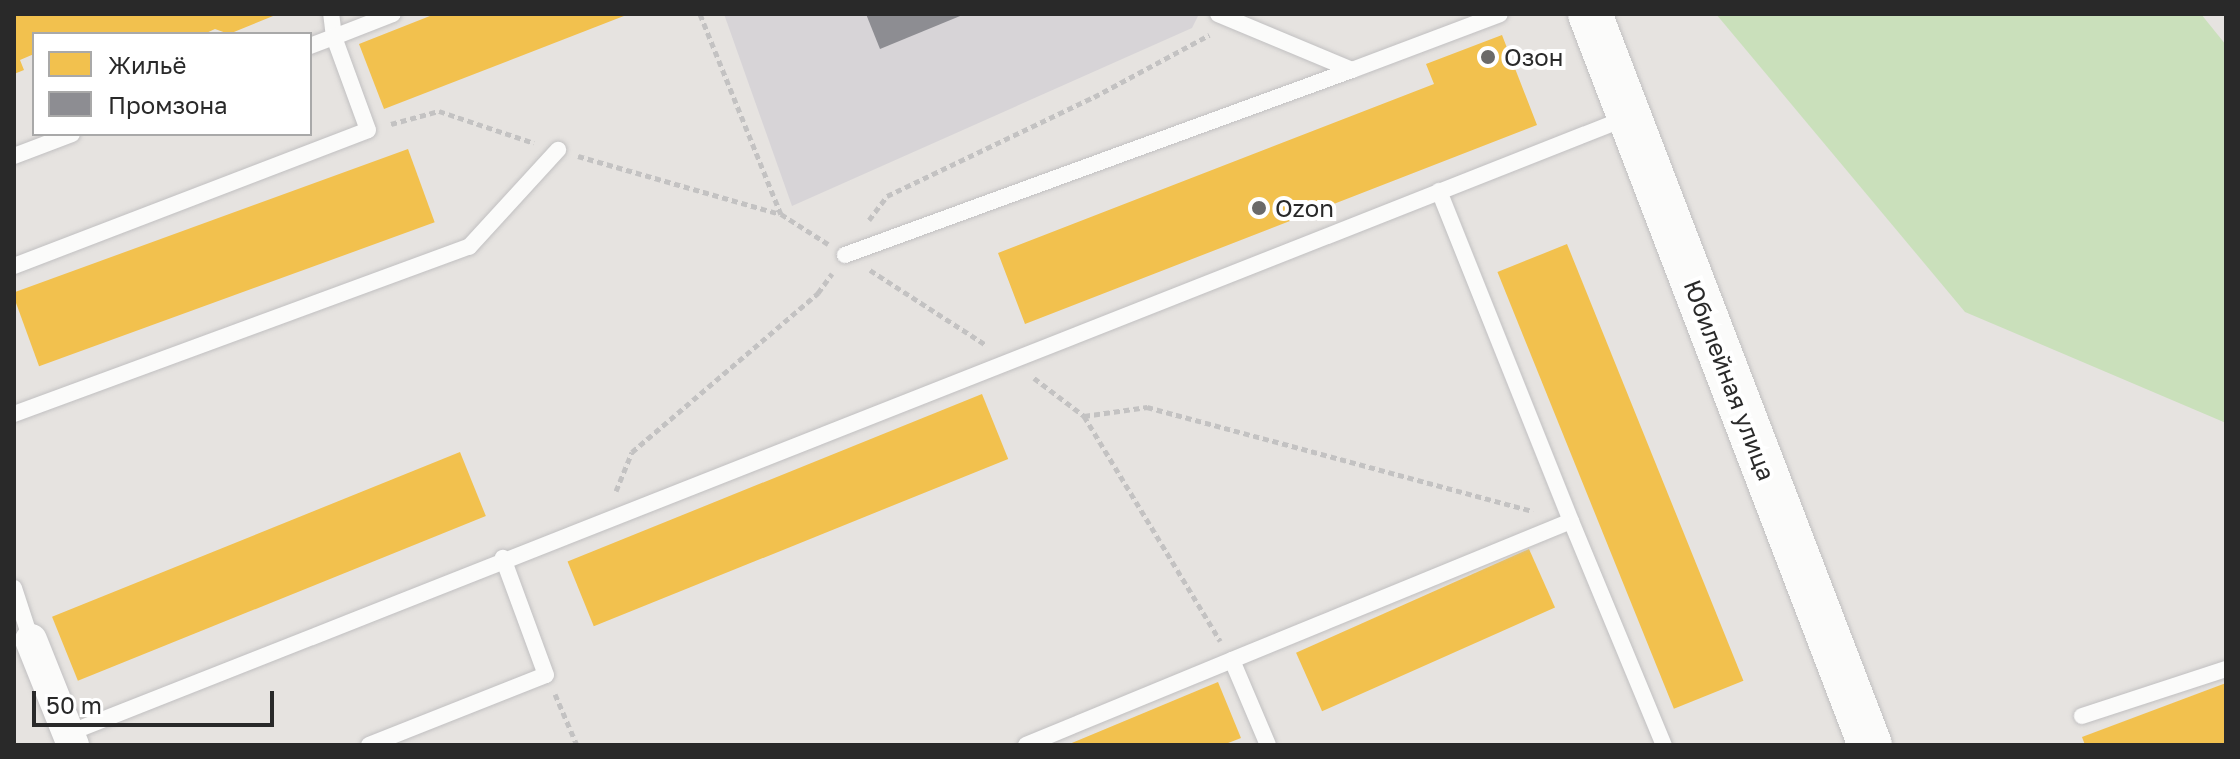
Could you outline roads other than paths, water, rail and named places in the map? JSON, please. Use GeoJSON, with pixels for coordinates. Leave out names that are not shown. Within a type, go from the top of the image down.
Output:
{"type":"FeatureCollection","features":[{"type":"Feature","properties":{"kind":"street","name":"Юбилейная улица"},"geometry":{"type":"LineString","coordinates":[[1590,14],[1860,742]]}},
{"type":"Feature","properties":{"kind":"street"},"geometry":{"type":"LineString","coordinates":[[22,638],[71,739]]}},
{"type":"Feature","properties":{"kind":"lane"},"geometry":{"type":"LineString","coordinates":[[14,266],[368,130],[334,37],[331,14]]}},
{"type":"Feature","properties":{"kind":"lane"},"geometry":{"type":"LineString","coordinates":[[312,45],[393,14]]}},
{"type":"Feature","properties":{"kind":"lane"},"geometry":{"type":"LineString","coordinates":[[1218,14],[1352,70]]}},
{"type":"Feature","properties":{"kind":"lane"},"geometry":{"type":"LineString","coordinates":[[845,255],[1500,14]]}},
{"type":"Feature","properties":{"kind":"lane"},"geometry":{"type":"LineString","coordinates":[[71,739],[503,558],[1629,117]]}},
{"type":"Feature","properties":{"kind":"lane"},"geometry":{"type":"LineString","coordinates":[[14,156],[67,136]]}},
{"type":"Feature","properties":{"kind":"lane"},"geometry":{"type":"LineString","coordinates":[[14,414],[469,247],[558,150]]}},
{"type":"Feature","properties":{"kind":"lane"},"geometry":{"type":"LineString","coordinates":[[1439,191],[1664,745]]}},
{"type":"Feature","properties":{"kind":"lane"},"geometry":{"type":"LineString","coordinates":[[1026,745],[1571,521]]}},
{"type":"Feature","properties":{"kind":"lane"},"geometry":{"type":"LineString","coordinates":[[369,745],[546,675],[503,558]]}},
{"type":"Feature","properties":{"kind":"lane"},"geometry":{"type":"LineString","coordinates":[[14,588],[22,638]]}},
{"type":"Feature","properties":{"kind":"lane"},"geometry":{"type":"LineString","coordinates":[[1232,660],[1268,745]]}},
{"type":"Feature","properties":{"kind":"lane"},"geometry":{"type":"LineString","coordinates":[[2082,716],[2226,669]]}},
{"type":"Feature","properties":{"kind":"place","name":"Озон"},"geometry":{"type":"Point","coordinates":[1488,57]}},
{"type":"Feature","properties":{"kind":"place","name":"Ozon"},"geometry":{"type":"Point","coordinates":[1259,208]}}]}
